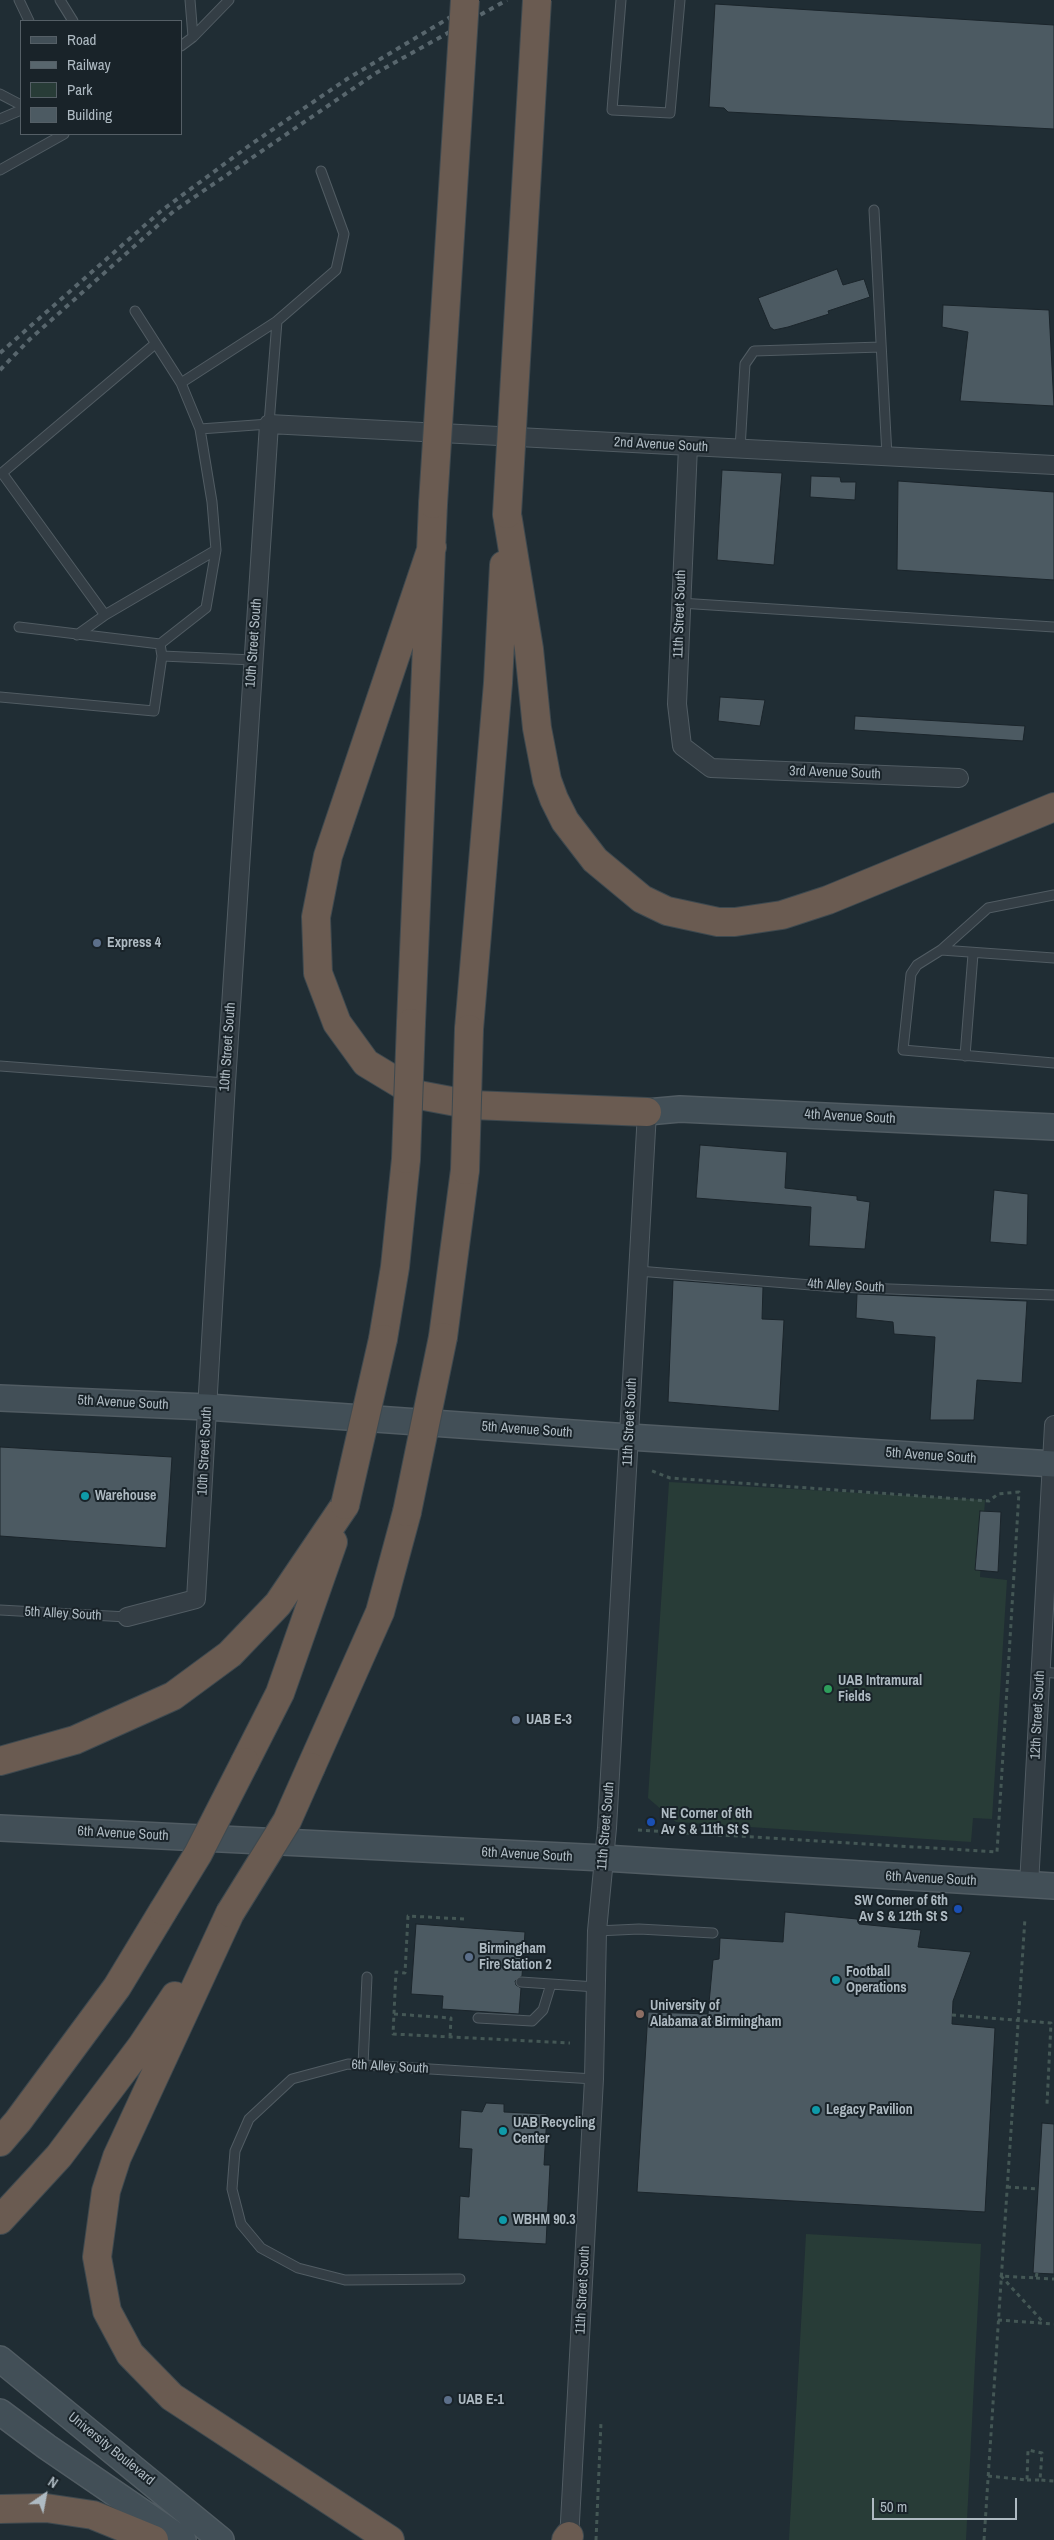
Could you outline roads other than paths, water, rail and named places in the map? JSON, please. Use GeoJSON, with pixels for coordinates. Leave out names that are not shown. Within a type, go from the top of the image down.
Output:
{"type":"FeatureCollection","features":[{"type":"Feature","properties":{"kind":"highway"},"geometry":{"type":"LineString","coordinates":[[0,2142],[18,2122],[117,1987],[198,1854],[280,1693],[345,1505],[383,1339],[395,1266],[406,1159],[432,547],[432,504],[465,0]]}},
{"type":"Feature","properties":{"kind":"highway"},"geometry":{"type":"LineString","coordinates":[[0,2220],[59,2156],[136,2055],[230,1913],[286,1821],[380,1612],[407,1512],[443,1337],[465,1170],[469,1029],[498,684],[537,0]]}},
{"type":"Feature","properties":{"kind":"highway"},"geometry":{"type":"LineString","coordinates":[[507,514],[529,649],[537,728],[547,780],[565,821],[595,860],[642,899],[667,911],[718,922],[735,922],[782,915],[828,900],[1054,807]]}},
{"type":"Feature","properties":{"kind":"highway"},"geometry":{"type":"LineString","coordinates":[[432,547],[328,856],[324,874],[316,917],[318,973],[337,1023],[366,1063],[419,1096],[472,1105],[647,1112]]}},
{"type":"Feature","properties":{"kind":"highway"},"geometry":{"type":"LineString","coordinates":[[0,1761],[75,1740],[173,1696],[230,1654],[278,1604],[345,1505]]}},
{"type":"Feature","properties":{"kind":"highway"},"geometry":{"type":"LineString","coordinates":[[230,1913],[117,2157],[106,2191],[97,2257],[107,2311],[130,2354],[172,2397],[390,2540]]}},
{"type":"Feature","properties":{"kind":"highway"},"geometry":{"type":"LineString","coordinates":[[0,2509],[46,2508],[93,2515],[154,2540]]}},
{"type":"Feature","properties":{"kind":"main road","name":"4th Avenue South"},"geometry":{"type":"LineString","coordinates":[[647,1112],[680,1109],[1054,1127]]}},
{"type":"Feature","properties":{"kind":"main road","name":"5th Avenue South"},"geometry":{"type":"LineString","coordinates":[[0,1398],[208,1407],[629,1438],[1053,1464]]}},
{"type":"Feature","properties":{"kind":"main road","name":"6th Avenue South"},"geometry":{"type":"LineString","coordinates":[[0,1828],[604,1858],[1054,1886]]}},
{"type":"Feature","properties":{"kind":"main road","name":"University Boulevard"},"geometry":{"type":"LineString","coordinates":[[0,2359],[221,2540]]}},
{"type":"Feature","properties":{"kind":"main road"},"geometry":{"type":"LineString","coordinates":[[0,2412],[70,2463],[183,2540]]}},
{"type":"Feature","properties":{"kind":"street","name":"2nd Avenue South"},"geometry":{"type":"LineString","coordinates":[[268,424],[1054,465]]}},
{"type":"Feature","properties":{"kind":"street","name":"10th Street South"},"geometry":{"type":"LineString","coordinates":[[127,1617],[196,1599],[226,1083],[268,424]]}},
{"type":"Feature","properties":{"kind":"street","name":"11th Street South"},"geometry":{"type":"LineString","coordinates":[[688,446],[677,704],[682,746],[711,768]]}},
{"type":"Feature","properties":{"kind":"street","name":"3rd Avenue South"},"geometry":{"type":"LineString","coordinates":[[711,768],[959,778]]}},
{"type":"Feature","properties":{"kind":"street","name":"11th Street South"},"geometry":{"type":"LineString","coordinates":[[568,2539],[594,2079],[597,1930],[604,1858],[647,1112]]}},
{"type":"Feature","properties":{"kind":"street","name":"12th Street South"},"geometry":{"type":"LineString","coordinates":[[1029,1885],[1047,1673],[1054,1426]]}},
{"type":"Feature","properties":{"kind":"lane"},"geometry":{"type":"LineString","coordinates":[[19,0],[29,20]]}},
{"type":"Feature","properties":{"kind":"lane"},"geometry":{"type":"LineString","coordinates":[[60,0],[72,20]]}},
{"type":"Feature","properties":{"kind":"lane"},"geometry":{"type":"LineString","coordinates":[[190,0],[193,37]]}},
{"type":"Feature","properties":{"kind":"lane"},"geometry":{"type":"LineString","coordinates":[[182,45],[193,37],[229,0]]}},
{"type":"Feature","properties":{"kind":"lane"},"geometry":{"type":"LineString","coordinates":[[621,0],[612,110],[670,112],[680,0]]}},
{"type":"Feature","properties":{"kind":"lane"},"geometry":{"type":"LineString","coordinates":[[0,94],[20,104]]}},
{"type":"Feature","properties":{"kind":"lane"},"geometry":{"type":"LineString","coordinates":[[0,119],[20,110]]}},
{"type":"Feature","properties":{"kind":"lane"},"geometry":{"type":"LineString","coordinates":[[0,170],[62,135]]}},
{"type":"Feature","properties":{"kind":"lane"},"geometry":{"type":"LineString","coordinates":[[181,383],[277,321],[336,270],[344,234],[321,171]]}},
{"type":"Feature","properties":{"kind":"lane"},"geometry":{"type":"LineString","coordinates":[[874,210],[887,456]]}},
{"type":"Feature","properties":{"kind":"lane"},"geometry":{"type":"LineString","coordinates":[[19,627],[160,644],[206,608],[216,550],[212,502],[200,429],[181,383],[135,311]]}},
{"type":"Feature","properties":{"kind":"lane"},"geometry":{"type":"LineString","coordinates":[[200,429],[268,424],[277,321]]}},
{"type":"Feature","properties":{"kind":"lane"},"geometry":{"type":"LineString","coordinates":[[105,615],[1,474],[155,344]]}},
{"type":"Feature","properties":{"kind":"lane"},"geometry":{"type":"LineString","coordinates":[[740,449],[744,364],[754,351],[881,347]]}},
{"type":"Feature","properties":{"kind":"lane"},"geometry":{"type":"LineString","coordinates":[[76,635],[105,615],[216,550]]}},
{"type":"Feature","properties":{"kind":"lane"},"geometry":{"type":"LineString","coordinates":[[680,603],[1054,627]]}},
{"type":"Feature","properties":{"kind":"lane"},"geometry":{"type":"LineString","coordinates":[[0,697],[154,711],[162,656],[160,644]]}},
{"type":"Feature","properties":{"kind":"lane"},"geometry":{"type":"LineString","coordinates":[[162,656],[253,660]]}},
{"type":"Feature","properties":{"kind":"lane"},"geometry":{"type":"LineString","coordinates":[[1054,895],[988,908],[941,950],[917,965],[911,974],[903,1050],[1054,1064]]}},
{"type":"Feature","properties":{"kind":"lane"},"geometry":{"type":"LineString","coordinates":[[941,950],[973,954],[1054,958]]}},
{"type":"Feature","properties":{"kind":"lane"},"geometry":{"type":"LineString","coordinates":[[965,1056],[973,954]]}},
{"type":"Feature","properties":{"kind":"lane"},"geometry":{"type":"LineString","coordinates":[[0,1066],[226,1083]]}},
{"type":"Feature","properties":{"kind":"lane","name":"4th Alley South"},"geometry":{"type":"LineString","coordinates":[[638,1271],[836,1287],[1054,1295]]}},
{"type":"Feature","properties":{"kind":"lane","name":"5th Alley South"},"geometry":{"type":"LineString","coordinates":[[0,1610],[127,1617]]}},
{"type":"Feature","properties":{"kind":"lane"},"geometry":{"type":"LineString","coordinates":[[597,1930],[640,1929],[713,1933]]}},
{"type":"Feature","properties":{"kind":"lane"},"geometry":{"type":"LineString","coordinates":[[363,2065],[367,1977]]}},
{"type":"Feature","properties":{"kind":"lane"},"geometry":{"type":"LineString","coordinates":[[522,1982],[596,1988]]}},
{"type":"Feature","properties":{"kind":"lane"},"geometry":{"type":"LineString","coordinates":[[478,2018],[532,2021],[543,2010],[551,1984]]}},
{"type":"Feature","properties":{"kind":"lane","name":"6th Alley South"},"geometry":{"type":"LineString","coordinates":[[460,2279],[345,2280],[298,2268],[261,2248],[241,2224],[232,2189],[236,2150],[249,2119],[292,2079],[348,2064],[594,2079]]}},
{"type":"Feature","properties":{"kind":"railway"},"geometry":{"type":"LineString","coordinates":[[0,353],[161,211],[250,145],[347,79],[479,0]]}},
{"type":"Feature","properties":{"kind":"railway"},"geometry":{"type":"LineString","coordinates":[[0,370],[30,339],[174,211],[376,73],[507,0]]}},
{"type":"Feature","properties":{"kind":"place","name":"Express 4"},"geometry":{"type":"Point","coordinates":[97,943]}},
{"type":"Feature","properties":{"kind":"place","name":"Warehouse"},"geometry":{"type":"Point","coordinates":[85,1496]}},
{"type":"Feature","properties":{"kind":"place","name":"UAB Intramural Fields"},"geometry":{"type":"Point","coordinates":[828,1689]}},
{"type":"Feature","properties":{"kind":"place","name":"UAB E-3"},"geometry":{"type":"Point","coordinates":[516,1720]}},
{"type":"Feature","properties":{"kind":"place","name":"NE Corner of 6th Av S & 11th St S"},"geometry":{"type":"Point","coordinates":[651,1822]}},
{"type":"Feature","properties":{"kind":"place","name":"SW Corner of 6th Av S & 12th St S"},"geometry":{"type":"Point","coordinates":[958,1909]}},
{"type":"Feature","properties":{"kind":"place","name":"Birmingham Fire Station 2"},"geometry":{"type":"Point","coordinates":[469,1957]}},
{"type":"Feature","properties":{"kind":"place","name":"Football Operations"},"geometry":{"type":"Point","coordinates":[836,1980]}},
{"type":"Feature","properties":{"kind":"place","name":"University of Alabama at Birmingham"},"geometry":{"type":"Point","coordinates":[640,2014]}},
{"type":"Feature","properties":{"kind":"place","name":"Legacy Pavilion"},"geometry":{"type":"Point","coordinates":[816,2110]}},
{"type":"Feature","properties":{"kind":"place","name":"UAB Recycling Center"},"geometry":{"type":"Point","coordinates":[503,2131]}},
{"type":"Feature","properties":{"kind":"place","name":"WBHM 90.3"},"geometry":{"type":"Point","coordinates":[503,2220]}},
{"type":"Feature","properties":{"kind":"place","name":"UAB E-1"},"geometry":{"type":"Point","coordinates":[448,2400]}}]}
